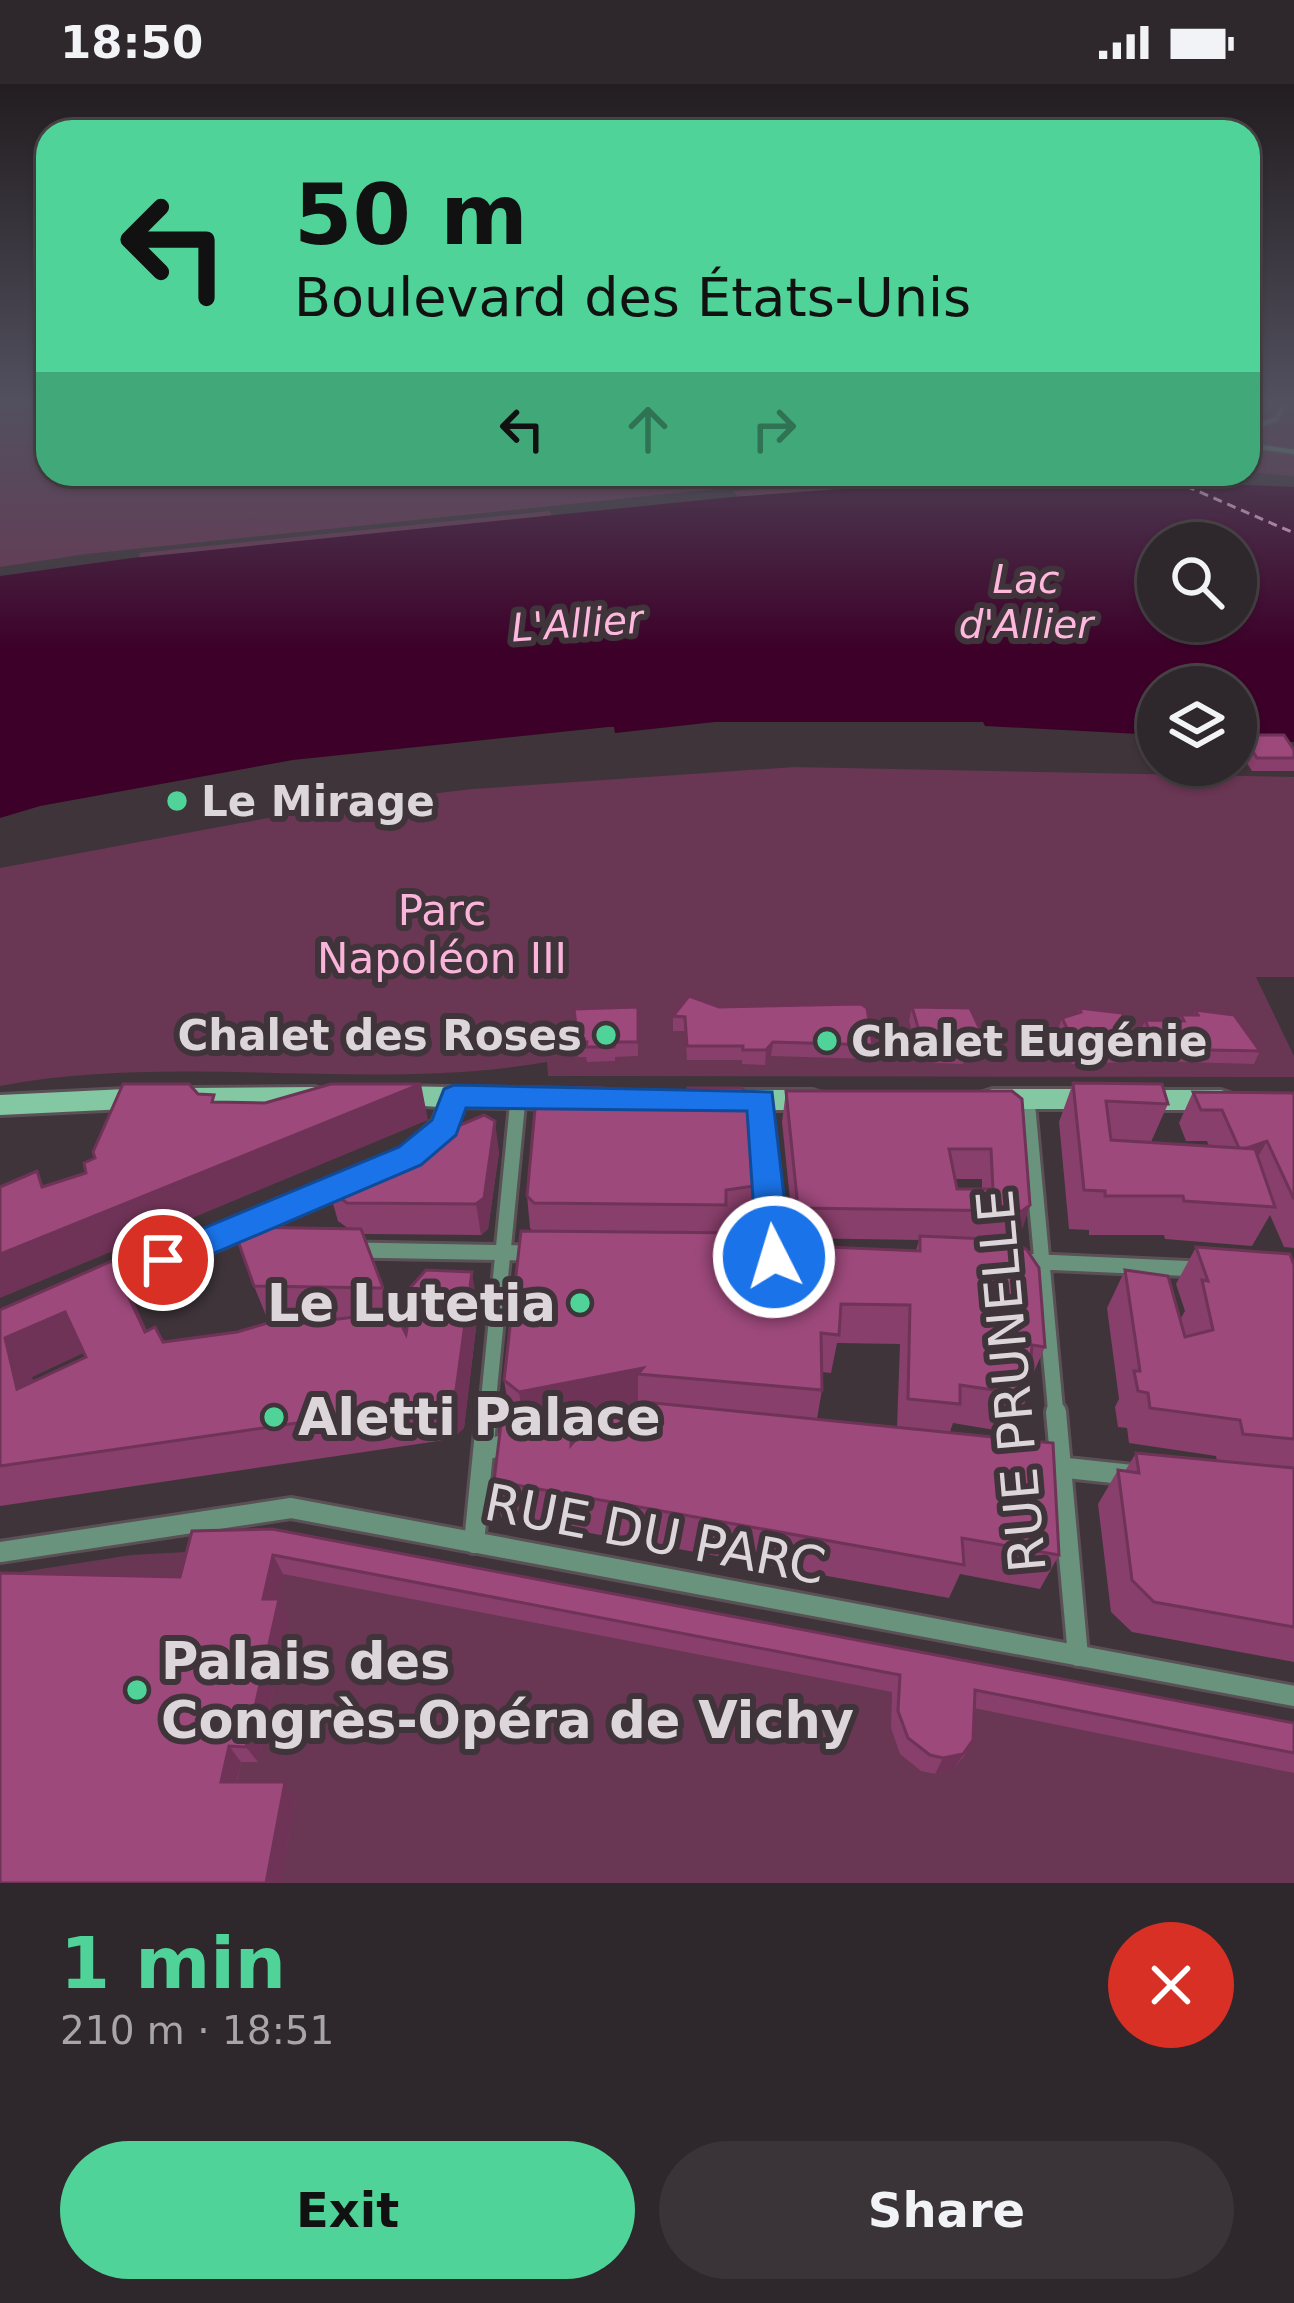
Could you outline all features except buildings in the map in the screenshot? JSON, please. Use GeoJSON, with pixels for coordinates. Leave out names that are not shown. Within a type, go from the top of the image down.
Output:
{"type":"FeatureCollection","features":[{"type":"Feature","properties":{"kind":"main road"},"geometry":{"type":"LineString","coordinates":[[61,1303],[410,1156],[445,1126],[454,1096]]}},
{"type":"Feature","properties":{"kind":"main road"},"geometry":{"type":"LineString","coordinates":[[0,1105],[105,1097],[594,1100]]}},
{"type":"Feature","properties":{"kind":"main road"},"geometry":{"type":"LineString","coordinates":[[956,1099],[1240,1100]]}},
{"type":"Feature","properties":{"kind":"main road"},"geometry":{"type":"LineString","coordinates":[[698,1100],[844,1100]]}},
{"type":"Feature","properties":{"kind":"street"},"geometry":{"type":"LineString","coordinates":[[474,1543],[518,1099]]}},
{"type":"Feature","properties":{"kind":"street","name":"RUE PRUNELLE"},"geometry":{"type":"LineString","coordinates":[[1027,1099],[1078,1656]]}},
{"type":"Feature","properties":{"kind":"street"},"geometry":{"type":"LineString","coordinates":[[761,1100],[774,1257]]}},
{"type":"Feature","properties":{"kind":"street"},"geometry":{"type":"LineString","coordinates":[[204,1243],[243,1247]]}},
{"type":"Feature","properties":{"kind":"street"},"geometry":{"type":"LineString","coordinates":[[345,1250],[541,1253]]}},
{"type":"Feature","properties":{"kind":"street"},"geometry":{"type":"LineString","coordinates":[[727,1256],[844,1258]]}},
{"type":"Feature","properties":{"kind":"street"},"geometry":{"type":"LineString","coordinates":[[1008,1261],[1223,1270]]}},
{"type":"Feature","properties":{"kind":"street"},"geometry":{"type":"LineString","coordinates":[[484,1450],[532,1440]]}},
{"type":"Feature","properties":{"kind":"street"},"geometry":{"type":"LineString","coordinates":[[1027,1464],[1153,1477]]}},
{"type":"Feature","properties":{"kind":"street","name":"RUE DU PARC"},"geometry":{"type":"LineString","coordinates":[[0,1552],[271,1508],[1294,1696]]}},
{"type":"Feature","properties":{"kind":"green space"},"geometry":{"type":"Polygon","coordinates":[[[0,483],[746,486],[86,554],[0,567],[0,483]]]}},
{"type":"Feature","properties":{"kind":"green space"},"geometry":{"type":"Polygon","coordinates":[[[792,486],[869,486],[738,497],[733,491],[792,486]]]}},
{"type":"Feature","properties":{"kind":"green space"},"geometry":{"type":"Polygon","coordinates":[[[550,511],[552,516],[139,558],[140,553],[550,511]]]}},
{"type":"Feature","properties":{"kind":"green space","name":"Parc Napoléon III"},"geometry":{"type":"Polygon","coordinates":[[[795,767],[1137,774],[1137,786],[1257,786],[1257,776],[1294,777],[1294,977],[1256,977],[1294,1056],[1294,1077],[548,1076],[547,1062],[411,1074],[136,1072],[0,1086],[0,868],[331,806],[472,789],[795,767]]]}},
{"type":"Feature","properties":{"kind":"green space"},"geometry":{"type":"Polygon","coordinates":[[[204,1551],[1294,1736],[1294,1883],[0,1883],[0,1591],[21,1572],[131,1555],[204,1551]]]}},
{"type":"Feature","properties":{"kind":"water","name":"Lac d'Allier"},"geometry":{"type":"Polygon","coordinates":[[[886,486],[1294,487],[1294,742],[1257,740],[1257,666],[1137,666],[1137,734],[985,726],[983,722],[715,722],[615,733],[614,727],[608,727],[293,760],[40,806],[0,818],[0,576],[132,558],[732,497],[886,486]]]}},
{"type":"Feature","properties":{"kind":"ferry route"},"geometry":{"type":"LineString","coordinates":[[1186,486],[1294,533]]}},
{"type":"Feature","properties":{"kind":"place","name":"Le Mirage"},"geometry":{"type":"Point","coordinates":[177,801]}},
{"type":"Feature","properties":{"kind":"place","name":"Chalet des Roses"},"geometry":{"type":"Point","coordinates":[606,1035]}},
{"type":"Feature","properties":{"kind":"place","name":"Chalet Eugénie"},"geometry":{"type":"Point","coordinates":[827,1041]}},
{"type":"Feature","properties":{"kind":"place","name":"Le Lutetia"},"geometry":{"type":"Point","coordinates":[580,1303]}},
{"type":"Feature","properties":{"kind":"place","name":"Aletti Palace"},"geometry":{"type":"Point","coordinates":[274,1417]}},
{"type":"Feature","properties":{"kind":"place","name":"Palais des Congrès-Opéra de Vichy"},"geometry":{"type":"Point","coordinates":[137,1690]}},
{"type":"Feature","properties":{"kind":"route"},"geometry":{"type":"LineString","coordinates":[[163,1260],[410,1156],[445,1126],[454,1096],[761,1100],[774,1257]]}},
{"type":"Feature","properties":{"kind":"water label","name":"L'Allier"},"geometry":{"type":"Point","coordinates":[577,623]}}]}
